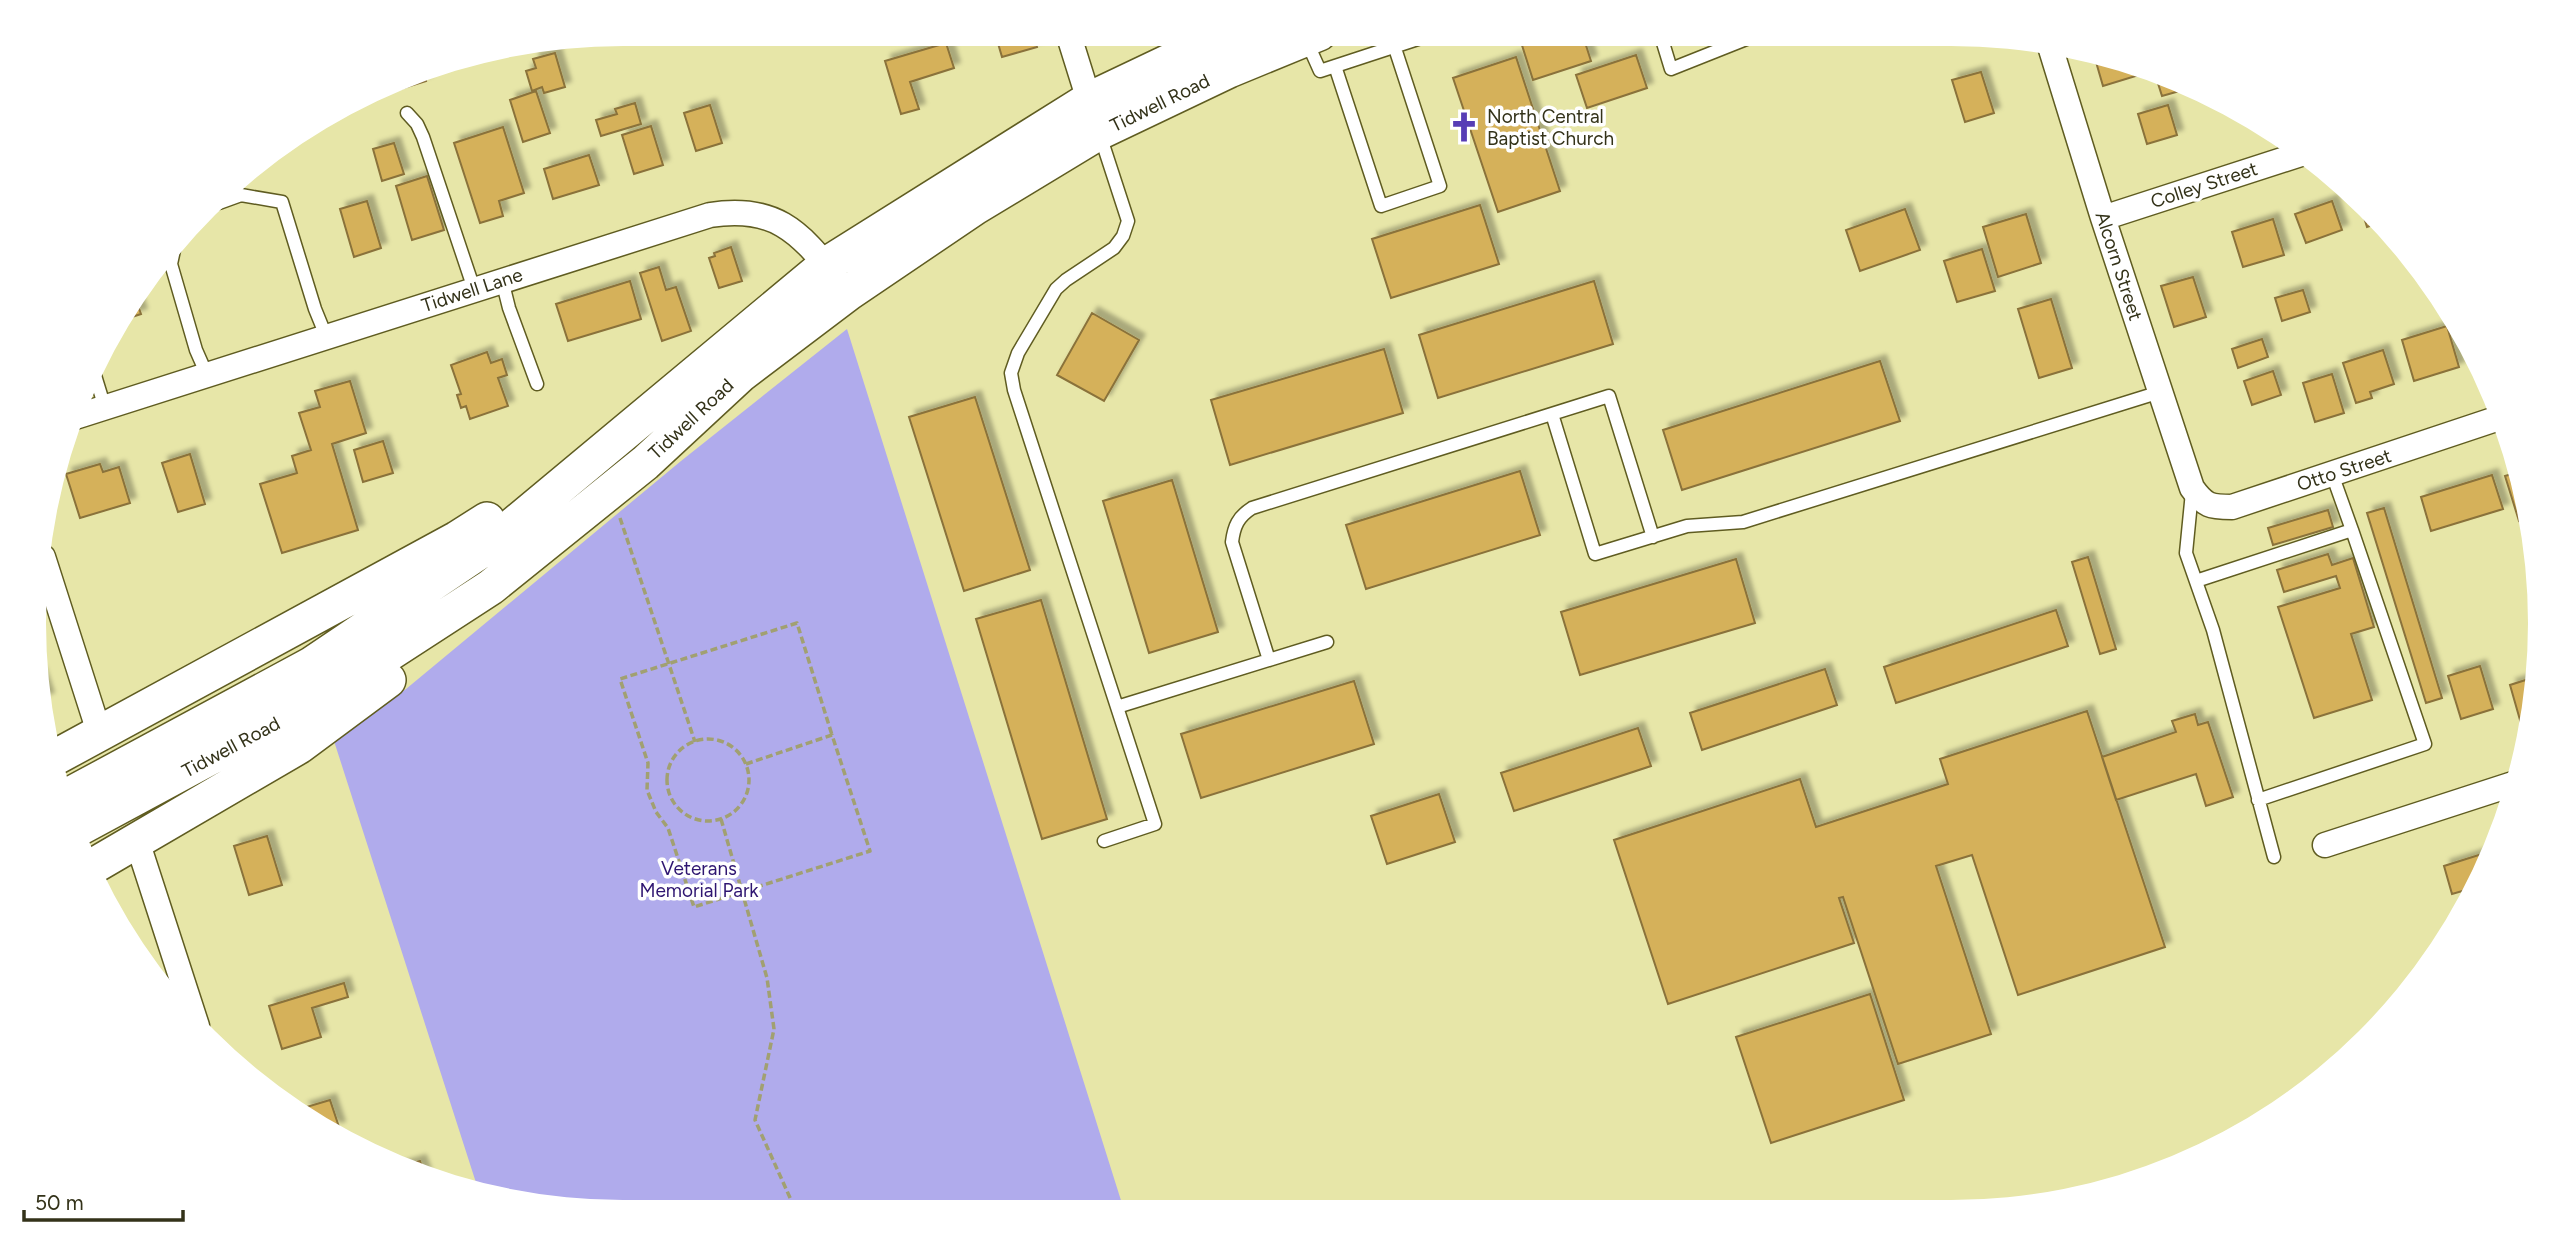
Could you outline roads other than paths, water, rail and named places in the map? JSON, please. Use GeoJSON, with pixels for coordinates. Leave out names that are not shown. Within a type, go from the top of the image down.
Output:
{"type":"FeatureCollection","features":[{"type":"Feature","properties":{"kind":"main road","name":"Tidwell Road"},"geometry":{"type":"LineString","coordinates":[[72,794],[311,665],[492,543],[826,265],[1094,116],[1209,46]]}},
{"type":"Feature","properties":{"kind":"main road","name":"Tidwell Road"},"geometry":{"type":"LineString","coordinates":[[83,826],[320,698],[491,587],[645,463],[741,374],[848,293],[975,207],[1094,116],[1229,70],[1288,46]]}},
{"type":"Feature","properties":{"kind":"main road"},"geometry":{"type":"LineString","coordinates":[[61,754],[457,539],[627,433]]}},
{"type":"Feature","properties":{"kind":"main road"},"geometry":{"type":"LineString","coordinates":[[98,863],[309,738],[382,685],[491,587]]}},
{"type":"Feature","properties":{"kind":"street"},"geometry":{"type":"LineString","coordinates":[[1072,46],[1094,116]]}},
{"type":"Feature","properties":{"kind":"street","name":"Alcorn Street"},"geometry":{"type":"LineString","coordinates":[[2053,55],[2192,488]]}},
{"type":"Feature","properties":{"kind":"street","name":"Colley Street"},"geometry":{"type":"LineString","coordinates":[[2103,218],[2292,157]]}},
{"type":"Feature","properties":{"kind":"street","name":"Tidwell Lane"},"geometry":{"type":"LineString","coordinates":[[84,414],[695,219],[740,211],[765,216],[788,226],[802,237],[848,293]]}},
{"type":"Feature","properties":{"kind":"street","name":"Otto Street"},"geometry":{"type":"LineString","coordinates":[[2192,488],[2203,502],[2217,507],[2232,507],[2492,420]]}},
{"type":"Feature","properties":{"kind":"street"},"geometry":{"type":"LineString","coordinates":[[48,573],[99,732]]}},
{"type":"Feature","properties":{"kind":"street"},"geometry":{"type":"LineString","coordinates":[[2325,845],[2504,787]]}},
{"type":"Feature","properties":{"kind":"street"},"geometry":{"type":"LineString","coordinates":[[137,841],[190,1004]]}},
{"type":"Feature","properties":{"kind":"lane"},"geometry":{"type":"LineString","coordinates":[[1314,46],[1320,71],[1335,66],[1396,46],[1440,186],[1381,206],[1335,66]]}},
{"type":"Feature","properties":{"kind":"lane"},"geometry":{"type":"LineString","coordinates":[[1664,46],[1671,69],[1729,46]]}},
{"type":"Feature","properties":{"kind":"lane"},"geometry":{"type":"LineString","coordinates":[[407,113],[417,124],[423,137],[474,289]]}},
{"type":"Feature","properties":{"kind":"lane"},"geometry":{"type":"LineString","coordinates":[[1094,116],[1128,221],[1123,236],[1114,248],[1056,289],[1018,353],[1011,373],[1014,390],[1155,824],[1104,841]]}},
{"type":"Feature","properties":{"kind":"lane"},"geometry":{"type":"LineString","coordinates":[[231,199],[241,195],[282,202],[326,337]]}},
{"type":"Feature","properties":{"kind":"lane"},"geometry":{"type":"LineString","coordinates":[[171,264],[207,375]]}},
{"type":"Feature","properties":{"kind":"lane"},"geometry":{"type":"LineString","coordinates":[[502,280],[509,308],[537,384]]}},
{"type":"Feature","properties":{"kind":"lane"},"geometry":{"type":"LineString","coordinates":[[97,383],[105,408]]}},
{"type":"Feature","properties":{"kind":"lane"},"geometry":{"type":"LineString","coordinates":[[1552,414],[1595,554],[1687,526],[1743,522],[2160,392]]}},
{"type":"Feature","properties":{"kind":"lane"},"geometry":{"type":"LineString","coordinates":[[1269,660],[1232,542],[1234,528],[1241,515],[1252,508],[1609,396],[1653,537]]}},
{"type":"Feature","properties":{"kind":"lane"},"geometry":{"type":"LineString","coordinates":[[2259,800],[2425,744],[2332,474]]}},
{"type":"Feature","properties":{"kind":"lane"},"geometry":{"type":"LineString","coordinates":[[2192,488],[2186,553],[2213,630],[2274,857]]}},
{"type":"Feature","properties":{"kind":"lane"},"geometry":{"type":"LineString","coordinates":[[2196,581],[2352,530]]}},
{"type":"Feature","properties":{"kind":"lane"},"geometry":{"type":"LineString","coordinates":[[1117,707],[1327,642]]}},
{"type":"Feature","properties":{"kind":"place","name":"North Central Baptist Church"},"geometry":{"type":"Point","coordinates":[1464,127]}},
{"type":"Feature","properties":{"kind":"park label","name":"Veterans Memorial Park"},"geometry":{"type":"Point","coordinates":[699,879]}}]}
